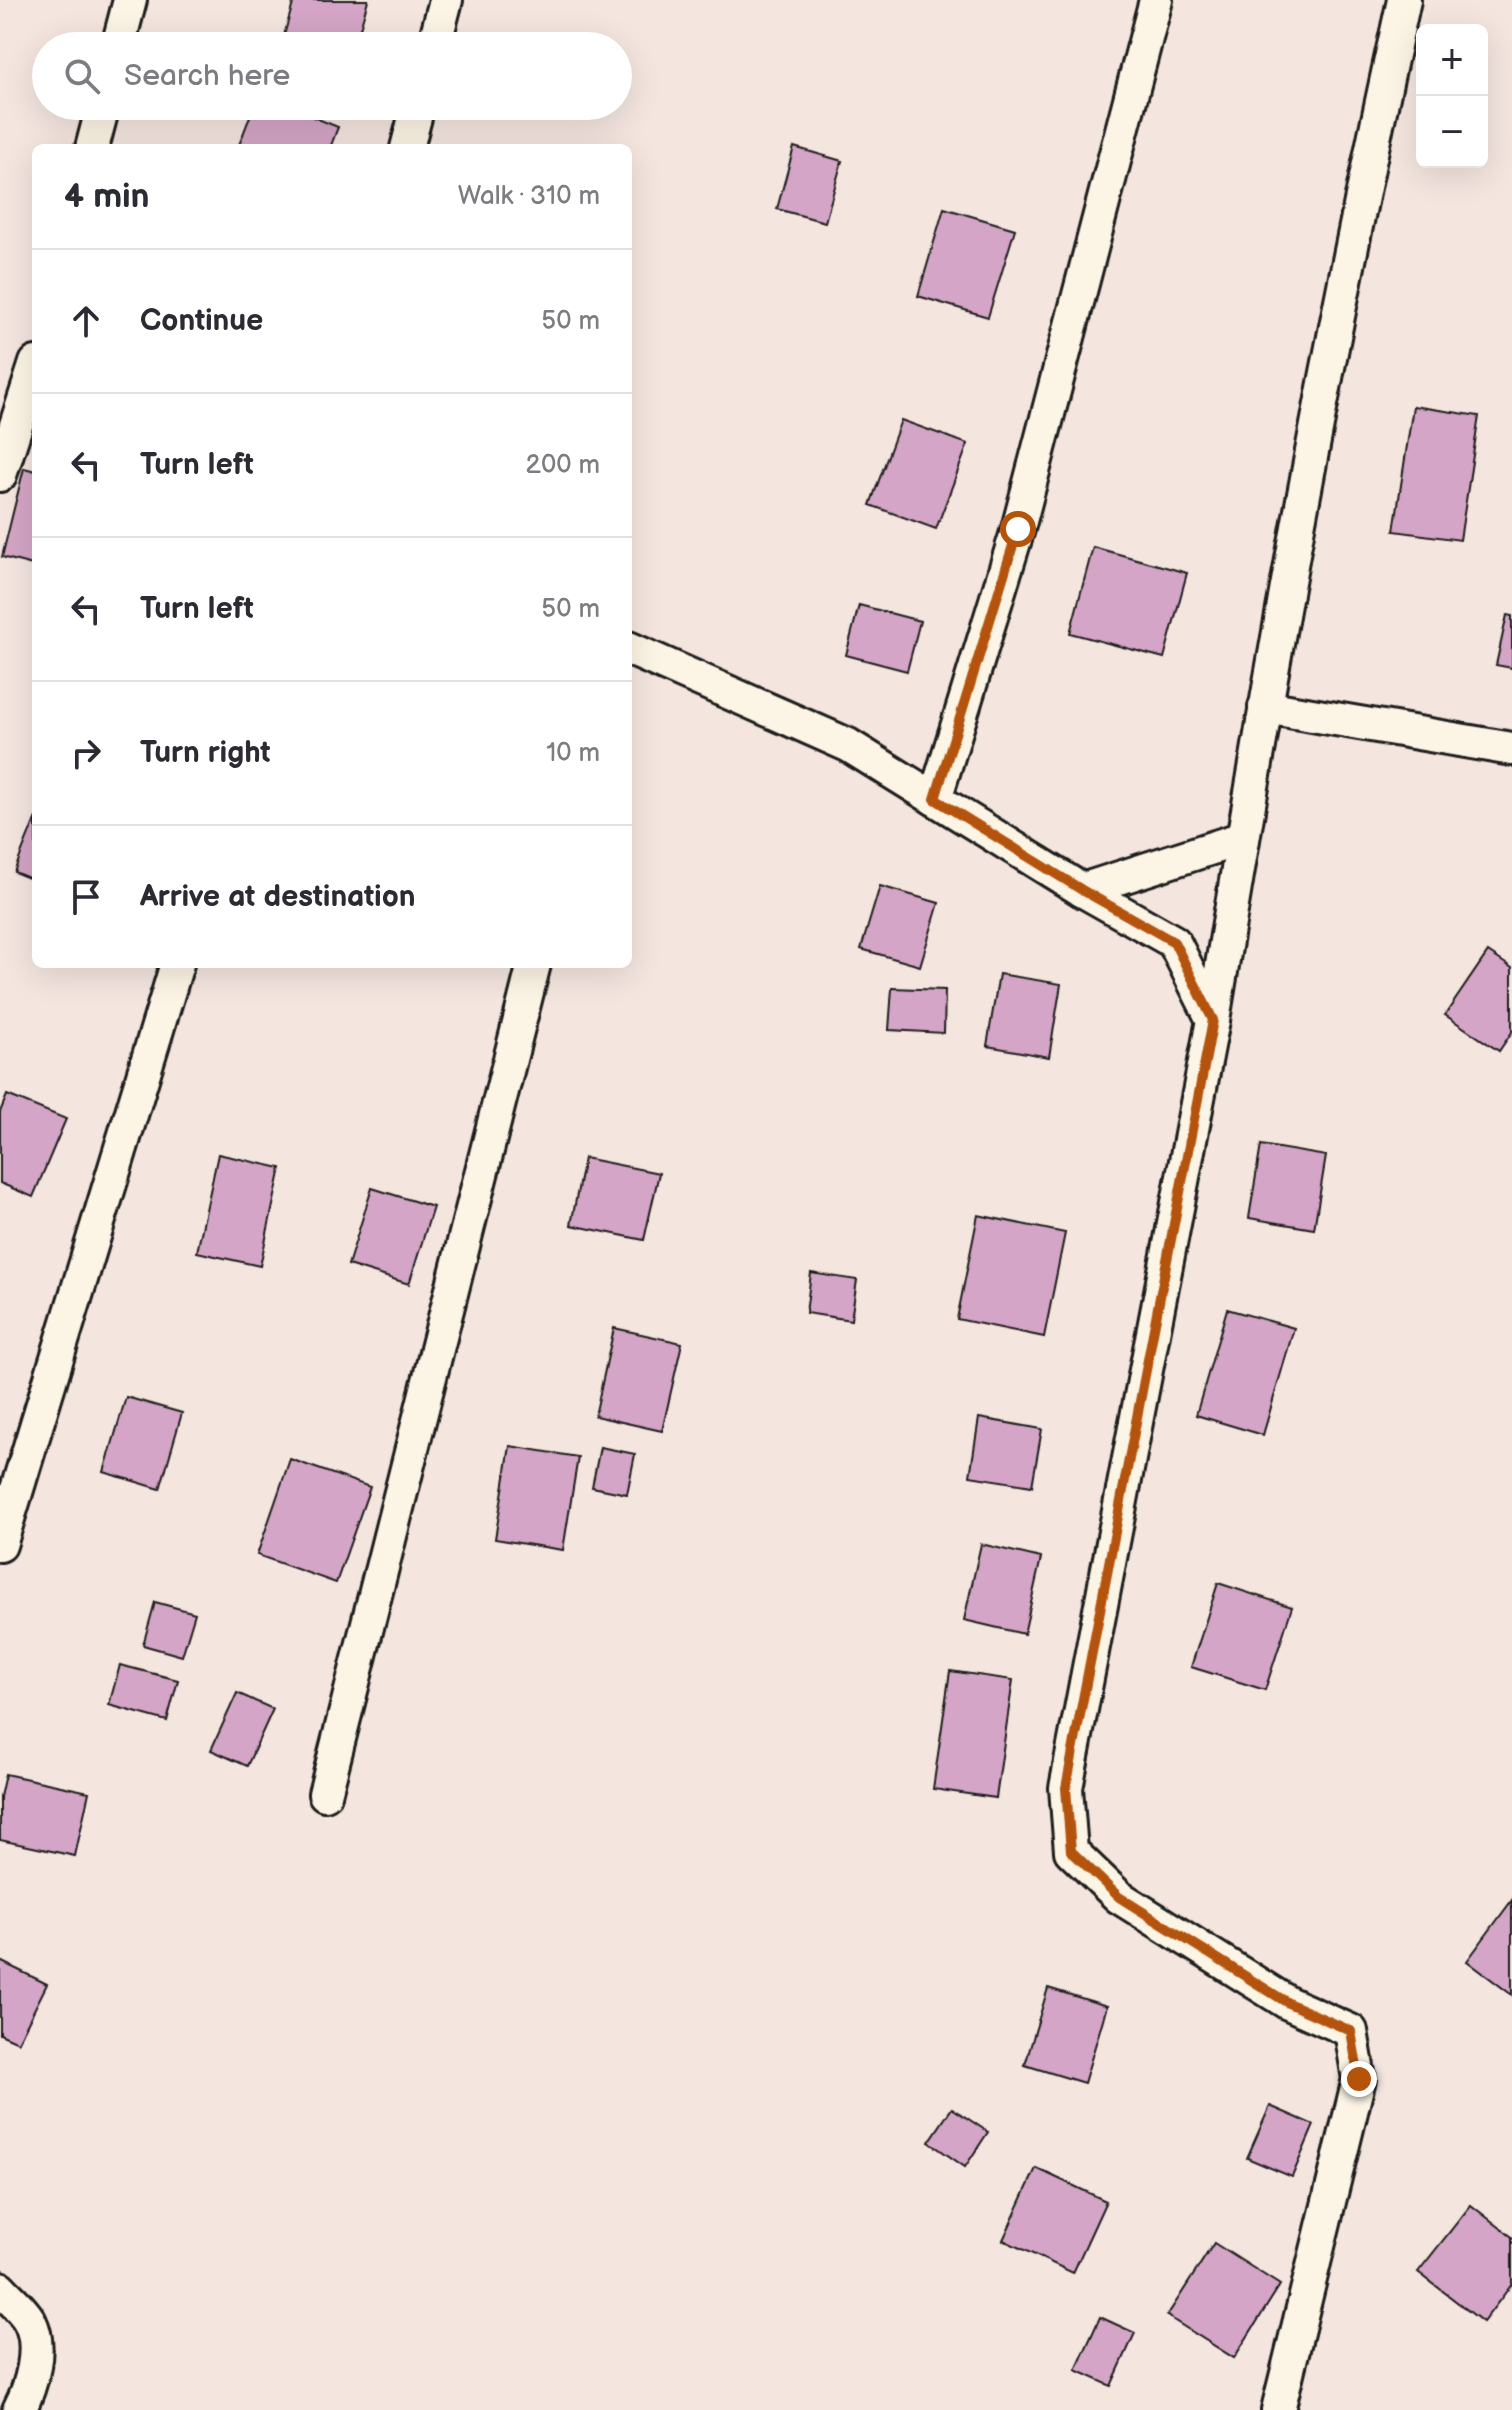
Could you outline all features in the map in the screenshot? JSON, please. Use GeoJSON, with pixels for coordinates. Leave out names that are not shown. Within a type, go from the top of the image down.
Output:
{"type":"FeatureCollection","features":[{"type":"Feature","properties":{"kind":"street"},"geometry":{"type":"LineString","coordinates":[[122,32],[130,0]]}},
{"type":"Feature","properties":{"kind":"street"},"geometry":{"type":"LineString","coordinates":[[438,32],[446,0]]}},
{"type":"Feature","properties":{"kind":"street"},"geometry":{"type":"LineString","coordinates":[[935,799],[1018,529],[1156,0]]}},
{"type":"Feature","properties":{"kind":"street"},"geometry":{"type":"LineString","coordinates":[[1278,2410],[1359,2079],[1351,2031],[1288,2003],[1119,1897],[1071,1851],[1066,1788],[1213,1020],[1265,707],[1356,218],[1404,0]]}},
{"type":"Feature","properties":{"kind":"street"},"geometry":{"type":"LineString","coordinates":[[93,144],[99,120]]}},
{"type":"Feature","properties":{"kind":"street"},"geometry":{"type":"LineString","coordinates":[[408,144],[414,120]]}},
{"type":"Feature","properties":{"kind":"street"},"geometry":{"type":"LineString","coordinates":[[0,475],[32,375]]}},
{"type":"Feature","properties":{"kind":"street"},"geometry":{"type":"LineString","coordinates":[[632,650],[848,745],[1082,890],[1174,942],[1213,1020]]}},
{"type":"Feature","properties":{"kind":"street"},"geometry":{"type":"LineString","coordinates":[[1265,707],[1512,749]]}},
{"type":"Feature","properties":{"kind":"street"},"geometry":{"type":"LineString","coordinates":[[1082,890],[1243,838]]}},
{"type":"Feature","properties":{"kind":"street"},"geometry":{"type":"LineString","coordinates":[[0,1545],[176,968]]}},
{"type":"Feature","properties":{"kind":"street"},"geometry":{"type":"LineString","coordinates":[[325,1794],[533,968]]}},
{"type":"Feature","properties":{"kind":"street"},"geometry":{"type":"LineString","coordinates":[[0,2288],[30,2322],[36,2352],[27,2394],[19,2410]]}},
{"type":"Feature","properties":{"kind":"building"},"geometry":{"type":"Polygon","coordinates":[[[294,0],[368,0],[359,32],[285,32],[294,0]]]}},
{"type":"Feature","properties":{"kind":"building"},"geometry":{"type":"Polygon","coordinates":[[[249,120],[321,120],[338,127],[332,144],[239,144],[249,120]]]}},
{"type":"Feature","properties":{"kind":"building"},"geometry":{"type":"Polygon","coordinates":[[[794,147],[842,161],[825,222],[777,209],[794,147]]]}},
{"type":"Feature","properties":{"kind":"building"},"geometry":{"type":"Polygon","coordinates":[[[944,208],[1015,229],[988,317],[918,296],[944,208]]]}},
{"type":"Feature","properties":{"kind":"building"},"geometry":{"type":"Polygon","coordinates":[[[1413,406],[1479,416],[1460,540],[1394,531],[1413,406]]]}},
{"type":"Feature","properties":{"kind":"building"},"geometry":{"type":"Polygon","coordinates":[[[901,420],[968,444],[936,529],[870,505],[901,420]]]}},
{"type":"Feature","properties":{"kind":"building"},"geometry":{"type":"Polygon","coordinates":[[[24,468],[32,470],[32,565],[2,557],[24,468]]]}},
{"type":"Feature","properties":{"kind":"building"},"geometry":{"type":"Polygon","coordinates":[[[1093,547],[1187,573],[1164,658],[1070,633],[1093,547]]]}},
{"type":"Feature","properties":{"kind":"building"},"geometry":{"type":"Polygon","coordinates":[[[859,605],[920,621],[907,671],[846,655],[859,605]]]}},
{"type":"Feature","properties":{"kind":"building"},"geometry":{"type":"Polygon","coordinates":[[[1507,615],[1512,616],[1512,668],[1496,665],[1507,615]]]}},
{"type":"Feature","properties":{"kind":"building"},"geometry":{"type":"Polygon","coordinates":[[[32,827],[32,879],[14,872],[32,827]]]}},
{"type":"Feature","properties":{"kind":"building"},"geometry":{"type":"Polygon","coordinates":[[[880,886],[939,903],[920,966],[861,949],[880,886]]]}},
{"type":"Feature","properties":{"kind":"building"},"geometry":{"type":"Polygon","coordinates":[[[1488,952],[1512,968],[1512,1032],[1499,1051],[1445,1015],[1488,952]]]}},
{"type":"Feature","properties":{"kind":"building"},"geometry":{"type":"Polygon","coordinates":[[[999,974],[1061,984],[1049,1057],[987,1046],[999,974]]]}},
{"type":"Feature","properties":{"kind":"building"},"geometry":{"type":"Polygon","coordinates":[[[892,988],[945,990],[944,1033],[889,1030],[892,988]]]}},
{"type":"Feature","properties":{"kind":"building"},"geometry":{"type":"Polygon","coordinates":[[[7,1095],[66,1119],[33,1197],[0,1183],[0,1112],[7,1095]]]}},
{"type":"Feature","properties":{"kind":"building"},"geometry":{"type":"Polygon","coordinates":[[[1261,1145],[1326,1156],[1314,1229],[1249,1218],[1261,1145]]]}},
{"type":"Feature","properties":{"kind":"building"},"geometry":{"type":"Polygon","coordinates":[[[218,1154],[281,1168],[260,1266],[197,1252],[218,1154]]]}},
{"type":"Feature","properties":{"kind":"building"},"geometry":{"type":"Polygon","coordinates":[[[584,1158],[659,1173],[644,1240],[571,1225],[584,1158]]]}},
{"type":"Feature","properties":{"kind":"building"},"geometry":{"type":"Polygon","coordinates":[[[372,1188],[433,1207],[409,1284],[348,1265],[372,1188]]]}},
{"type":"Feature","properties":{"kind":"building"},"geometry":{"type":"Polygon","coordinates":[[[978,1215],[1065,1233],[1044,1337],[957,1319],[978,1215]]]}},
{"type":"Feature","properties":{"kind":"building"},"geometry":{"type":"Polygon","coordinates":[[[811,1273],[857,1280],[851,1320],[806,1313],[811,1273]]]}},
{"type":"Feature","properties":{"kind":"building"},"geometry":{"type":"Polygon","coordinates":[[[1227,1309],[1294,1328],[1263,1435],[1196,1415],[1227,1309]]]}},
{"type":"Feature","properties":{"kind":"building"},"geometry":{"type":"Polygon","coordinates":[[[614,1328],[682,1343],[662,1431],[595,1416],[614,1328]]]}},
{"type":"Feature","properties":{"kind":"building"},"geometry":{"type":"Polygon","coordinates":[[[126,1397],[182,1413],[160,1489],[104,1472],[126,1397]]]}},
{"type":"Feature","properties":{"kind":"building"},"geometry":{"type":"Polygon","coordinates":[[[979,1418],[1042,1429],[1032,1486],[970,1476],[979,1418]]]}},
{"type":"Feature","properties":{"kind":"building"},"geometry":{"type":"Polygon","coordinates":[[[510,1446],[578,1457],[563,1550],[495,1539],[510,1446]]]}},
{"type":"Feature","properties":{"kind":"building"},"geometry":{"type":"Polygon","coordinates":[[[600,1447],[635,1454],[627,1494],[592,1487],[600,1447]]]}},
{"type":"Feature","properties":{"kind":"building"},"geometry":{"type":"Polygon","coordinates":[[[290,1459],[370,1487],[336,1583],[257,1555],[290,1459]]]}},
{"type":"Feature","properties":{"kind":"building"},"geometry":{"type":"Polygon","coordinates":[[[981,1544],[1041,1558],[1024,1634],[964,1620],[981,1544]]]}},
{"type":"Feature","properties":{"kind":"building"},"geometry":{"type":"Polygon","coordinates":[[[1218,1583],[1292,1607],[1265,1690],[1191,1667],[1218,1583]]]}},
{"type":"Feature","properties":{"kind":"building"},"geometry":{"type":"Polygon","coordinates":[[[155,1602],[195,1613],[182,1656],[143,1645],[155,1602]]]}},
{"type":"Feature","properties":{"kind":"building"},"geometry":{"type":"Polygon","coordinates":[[[120,1665],[178,1680],[167,1721],[109,1705],[120,1665]]]}},
{"type":"Feature","properties":{"kind":"building"},"geometry":{"type":"Polygon","coordinates":[[[950,1671],[1013,1680],[996,1798],[933,1789],[950,1671]]]}},
{"type":"Feature","properties":{"kind":"building"},"geometry":{"type":"Polygon","coordinates":[[[237,1693],[273,1709],[247,1766],[211,1750],[237,1693]]]}},
{"type":"Feature","properties":{"kind":"building"},"geometry":{"type":"Polygon","coordinates":[[[5,1774],[89,1792],[75,1856],[0,1840],[0,1797],[5,1774]]]}},
{"type":"Feature","properties":{"kind":"building"},"geometry":{"type":"Polygon","coordinates":[[[1512,1900],[1512,1995],[1467,1961],[1512,1900]]]}},
{"type":"Feature","properties":{"kind":"building"},"geometry":{"type":"Polygon","coordinates":[[[0,1961],[47,1984],[18,2042],[0,2034],[0,1961]]]}},
{"type":"Feature","properties":{"kind":"building"},"geometry":{"type":"Polygon","coordinates":[[[1048,1988],[1107,2006],[1084,2083],[1025,2065],[1048,1988]]]}},
{"type":"Feature","properties":{"kind":"building"},"geometry":{"type":"Polygon","coordinates":[[[1270,2106],[1314,2125],[1292,2177],[1247,2158],[1270,2106]]]}},
{"type":"Feature","properties":{"kind":"building"},"geometry":{"type":"Polygon","coordinates":[[[952,2108],[988,2132],[965,2167],[929,2142],[952,2108]]]}},
{"type":"Feature","properties":{"kind":"building"},"geometry":{"type":"Polygon","coordinates":[[[1036,2168],[1106,2201],[1073,2273],[1003,2240],[1036,2168]]]}},
{"type":"Feature","properties":{"kind":"building"},"geometry":{"type":"Polygon","coordinates":[[[1471,2205],[1512,2237],[1512,2284],[1483,2322],[1418,2272],[1471,2205]]]}},
{"type":"Feature","properties":{"kind":"building"},"geometry":{"type":"Polygon","coordinates":[[[1214,2243],[1280,2285],[1234,2358],[1167,2316],[1214,2243]]]}},
{"type":"Feature","properties":{"kind":"building"},"geometry":{"type":"Polygon","coordinates":[[[1100,2317],[1135,2333],[1111,2386],[1076,2370],[1100,2317]]]}},
{"type":"Feature","properties":{"kind":"route"},"geometry":{"type":"LineString","coordinates":[[1018,529],[935,799],[1082,890],[1174,942],[1213,1020],[1066,1788],[1071,1851],[1119,1897],[1288,2003],[1351,2031],[1359,2079]]}}]}
